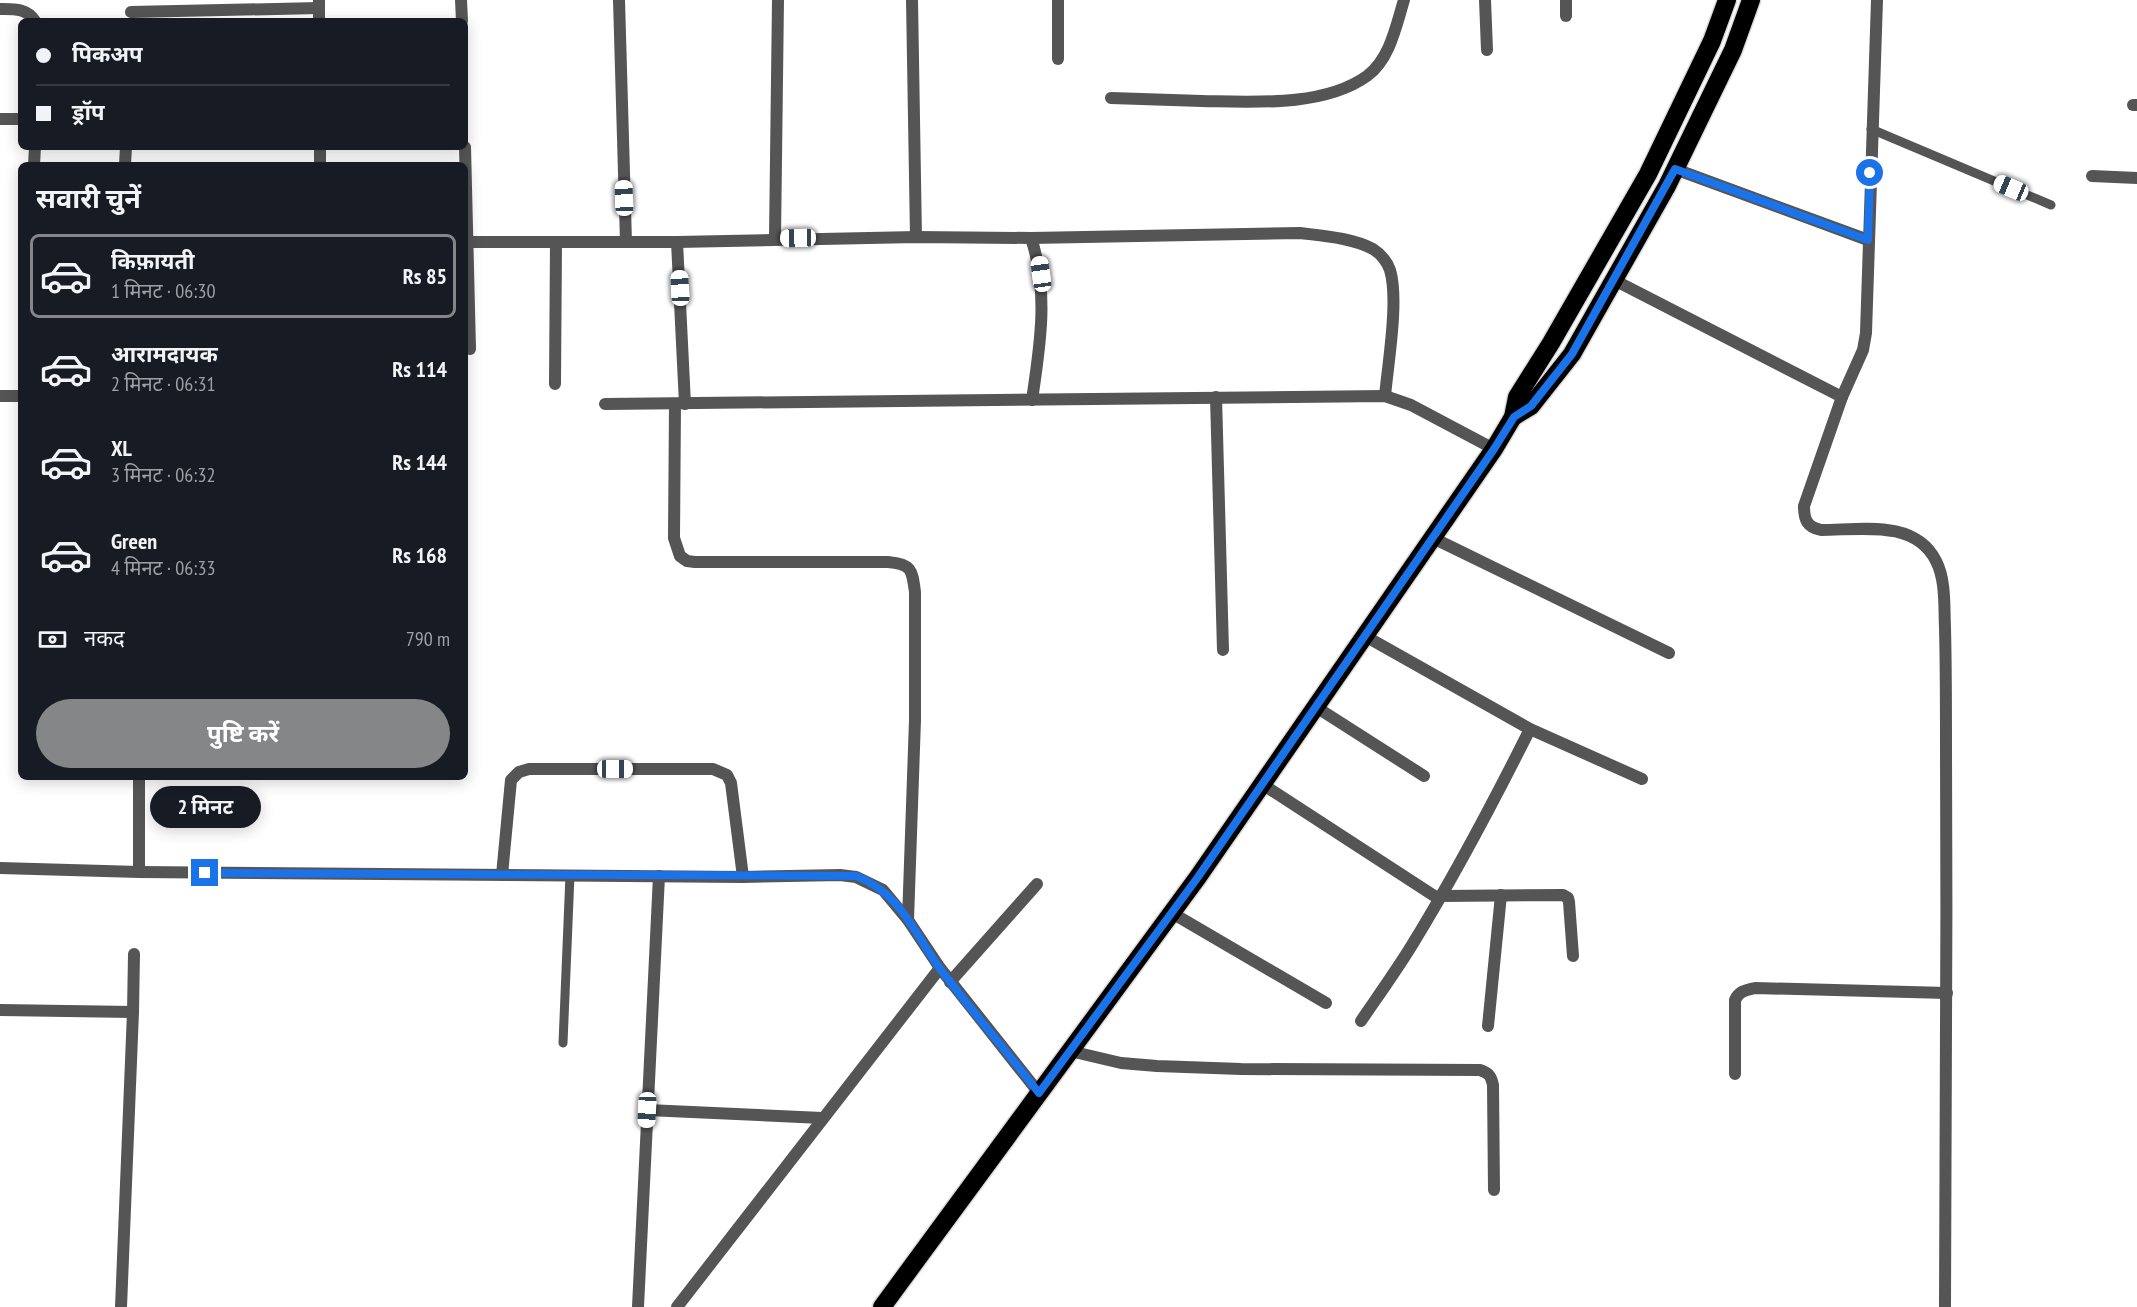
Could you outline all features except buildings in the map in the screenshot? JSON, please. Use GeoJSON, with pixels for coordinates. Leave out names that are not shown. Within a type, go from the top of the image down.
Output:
{"type":"FeatureCollection","features":[{"type":"Feature","properties":{"kind":"highway"},"geometry":{"type":"LineString","coordinates":[[882,1307],[1172,913],[1494,449],[1514,417],[1517,398],[1648,174],[1712,41],[1727,0]]}},
{"type":"Feature","properties":{"kind":"highway"},"geometry":{"type":"LineString","coordinates":[[1514,417],[1531,406],[1572,354],[1675,169],[1733,50],[1751,0]]}},
{"type":"Feature","properties":{"kind":"street"},"geometry":{"type":"LineString","coordinates":[[461,0],[462,18]]}},
{"type":"Feature","properties":{"kind":"street"},"geometry":{"type":"LineString","coordinates":[[619,0],[626,242]]}},
{"type":"Feature","properties":{"kind":"street"},"geometry":{"type":"LineString","coordinates":[[775,238],[778,0]]}},
{"type":"Feature","properties":{"kind":"street"},"geometry":{"type":"LineString","coordinates":[[912,0],[916,237]]}},
{"type":"Feature","properties":{"kind":"street"},"geometry":{"type":"LineString","coordinates":[[1058,0],[1058,59]]}},
{"type":"Feature","properties":{"kind":"street"},"geometry":{"type":"LineString","coordinates":[[1111,98],[1254,102],[1297,99],[1337,91],[1367,76],[1380,62],[1390,47],[1404,0]]}},
{"type":"Feature","properties":{"kind":"street"},"geometry":{"type":"LineString","coordinates":[[1485,0],[1487,50]]}},
{"type":"Feature","properties":{"kind":"street"},"geometry":{"type":"LineString","coordinates":[[1566,0],[1566,16]]}},
{"type":"Feature","properties":{"kind":"street"},"geometry":{"type":"LineString","coordinates":[[1877,0],[1866,333],[1863,350],[1842,398],[1804,506],[1804,516],[1813,528],[1821,530],[1904,532],[1921,543],[1936,560],[1941,573],[1946,654],[1945,1307]]}},
{"type":"Feature","properties":{"kind":"street"},"geometry":{"type":"LineString","coordinates":[[131,12],[319,4]]}},
{"type":"Feature","properties":{"kind":"street"},"geometry":{"type":"LineString","coordinates":[[0,9],[25,11],[33,18]]}},
{"type":"Feature","properties":{"kind":"street"},"geometry":{"type":"LineString","coordinates":[[0,119],[18,119]]}},
{"type":"Feature","properties":{"kind":"street"},"geometry":{"type":"LineString","coordinates":[[1675,169],[1868,240]]}},
{"type":"Feature","properties":{"kind":"street"},"geometry":{"type":"LineString","coordinates":[[2092,177],[2137,178]]}},
{"type":"Feature","properties":{"kind":"street"},"geometry":{"type":"LineString","coordinates":[[468,242],[678,242],[775,238],[1031,238],[1300,233],[1332,237],[1372,249],[1383,257],[1390,269],[1394,292],[1385,396]]}},
{"type":"Feature","properties":{"kind":"street"},"geometry":{"type":"LineString","coordinates":[[1031,238],[1039,261],[1042,287],[1042,321],[1032,400]]}},
{"type":"Feature","properties":{"kind":"street"},"geometry":{"type":"LineString","coordinates":[[555,384],[556,242]]}},
{"type":"Feature","properties":{"kind":"street"},"geometry":{"type":"LineString","coordinates":[[678,242],[680,404],[674,538],[680,556],[687,561],[695,562],[888,562],[901,563],[912,573],[915,592],[915,720],[908,920]]}},
{"type":"Feature","properties":{"kind":"street"},"geometry":{"type":"LineString","coordinates":[[468,278],[470,349]]}},
{"type":"Feature","properties":{"kind":"street"},"geometry":{"type":"LineString","coordinates":[[1614,280],[1842,398]]}},
{"type":"Feature","properties":{"kind":"street"},"geometry":{"type":"LineString","coordinates":[[0,396],[18,396]]}},
{"type":"Feature","properties":{"kind":"street"},"geometry":{"type":"LineString","coordinates":[[605,404],[1385,396],[1411,405],[1494,449]]}},
{"type":"Feature","properties":{"kind":"street"},"geometry":{"type":"LineString","coordinates":[[1216,397],[1223,650]]}},
{"type":"Feature","properties":{"kind":"street"},"geometry":{"type":"LineString","coordinates":[[1433,538],[1669,653]]}},
{"type":"Feature","properties":{"kind":"street"},"geometry":{"type":"LineString","coordinates":[[1365,636],[1530,729],[1642,779]]}},
{"type":"Feature","properties":{"kind":"street"},"geometry":{"type":"LineString","coordinates":[[1316,707],[1424,776]]}},
{"type":"Feature","properties":{"kind":"street"},"geometry":{"type":"LineString","coordinates":[[1360,1021],[1411,947],[1484,821],[1530,729]]}},
{"type":"Feature","properties":{"kind":"street"},"geometry":{"type":"LineString","coordinates":[[502,875],[512,780],[519,772],[528,769],[713,769],[727,775],[731,783],[743,876]]}},
{"type":"Feature","properties":{"kind":"street"},"geometry":{"type":"LineString","coordinates":[[139,780],[139,872]]}},
{"type":"Feature","properties":{"kind":"street"},"geometry":{"type":"LineString","coordinates":[[1262,784],[1440,897],[1555,894],[1568,898],[1573,956]]}},
{"type":"Feature","properties":{"kind":"street"},"geometry":{"type":"LineString","coordinates":[[0,868],[139,872],[856,876],[883,890],[908,920],[950,982],[1039,1093]]}},
{"type":"Feature","properties":{"kind":"street"},"geometry":{"type":"LineString","coordinates":[[638,1307],[659,876]]}},
{"type":"Feature","properties":{"kind":"street"},"geometry":{"type":"LineString","coordinates":[[950,982],[1037,884]]}},
{"type":"Feature","properties":{"kind":"street"},"geometry":{"type":"LineString","coordinates":[[1488,1026],[1501,895]]}},
{"type":"Feature","properties":{"kind":"street"},"geometry":{"type":"LineString","coordinates":[[1172,913],[1326,1003]]}},
{"type":"Feature","properties":{"kind":"street"},"geometry":{"type":"LineString","coordinates":[[121,1307],[134,954]]}},
{"type":"Feature","properties":{"kind":"street"},"geometry":{"type":"LineString","coordinates":[[677,1307],[940,968]]}},
{"type":"Feature","properties":{"kind":"street"},"geometry":{"type":"LineString","coordinates":[[1734,1074],[1735,1000],[1741,992],[1755,988],[1947,993]]}},
{"type":"Feature","properties":{"kind":"street"},"geometry":{"type":"LineString","coordinates":[[0,1010],[133,1012]]}},
{"type":"Feature","properties":{"kind":"street"},"geometry":{"type":"LineString","coordinates":[[1070,1051],[1121,1063],[1241,1070],[1480,1070],[1491,1077],[1493,1085],[1494,1190]]}},
{"type":"Feature","properties":{"kind":"street"},"geometry":{"type":"LineString","coordinates":[[647,1110],[822,1118]]}},
{"type":"Feature","properties":{"kind":"lane"},"geometry":{"type":"LineString","coordinates":[[1871,129],[2051,206]]}},
{"type":"Feature","properties":{"kind":"lane"},"geometry":{"type":"LineString","coordinates":[[563,1043],[570,875]]}},
{"type":"Feature","properties":{"kind":"route"},"geometry":{"type":"LineString","coordinates":[[205,873],[856,876],[883,890],[908,920],[940,968],[1039,1093],[1198,877],[1514,417],[1531,406],[1572,354],[1675,169],[1868,240],[1870,173]]}}]}
